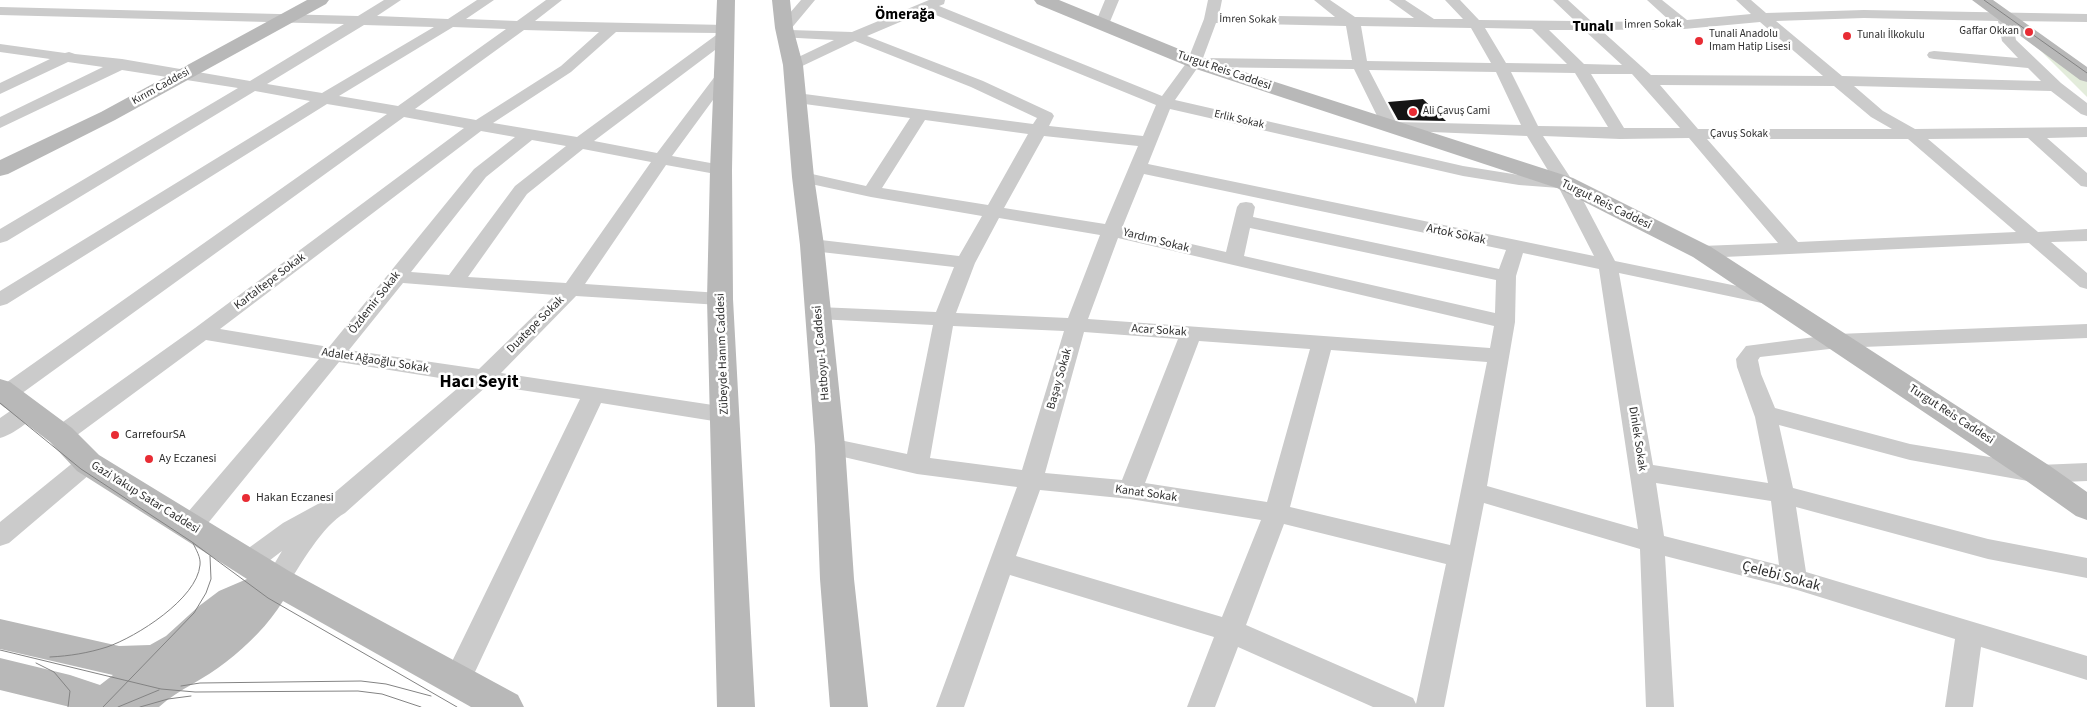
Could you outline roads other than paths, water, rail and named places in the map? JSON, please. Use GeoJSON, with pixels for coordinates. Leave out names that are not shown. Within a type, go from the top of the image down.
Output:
{"type":"FeatureCollection","features":[{"type":"Feature","properties":{"kind":"main road","name":"Kırım Caddesi"},"geometry":{"type":"LineString","coordinates":[[0,169],[108,116],[320,0]]}},
{"type":"Feature","properties":{"kind":"main road","name":"Zübeyde Hanım Caddesi"},"geometry":{"type":"LineString","coordinates":[[726,0],[721,170],[720,300],[736,707]]}},
{"type":"Feature","properties":{"kind":"main road","name":"Hatboyu-1 Caddesi"},"geometry":{"type":"LineString","coordinates":[[781,0],[785,31],[794,65],[812,245],[830,446],[837,579],[849,707]]}},
{"type":"Feature","properties":{"kind":"main road","name":"Turgut Reis Caddesi"},"geometry":{"type":"LineString","coordinates":[[1043,0],[1194,62],[1565,183],[1702,252],[2039,474],[2087,508]]}},
{"type":"Feature","properties":{"kind":"main road"},"geometry":{"type":"LineString","coordinates":[[1981,0],[2005,11],[2087,64]]}},
{"type":"Feature","properties":{"kind":"main road"},"geometry":{"type":"LineString","coordinates":[[2005,11],[2087,76]]}},
{"type":"Feature","properties":{"kind":"main road","name":"Gazi Yakup Satar Caddesi"},"geometry":{"type":"LineString","coordinates":[[11,398],[61,435],[88,463],[277,580]]}},
{"type":"Feature","properties":{"kind":"main road"},"geometry":{"type":"LineString","coordinates":[[113,706],[154,658],[191,637],[225,586],[248,562]]}},
{"type":"Feature","properties":{"kind":"main road"},"geometry":{"type":"LineString","coordinates":[[277,580],[506,707]]}},
{"type":"Feature","properties":{"kind":"main road"},"geometry":{"type":"LineString","coordinates":[[200,626],[231,601],[277,580]]}},
{"type":"Feature","properties":{"kind":"main road"},"geometry":{"type":"LineString","coordinates":[[0,674],[70,691],[113,706],[163,683],[213,652],[260,610],[277,580]]}},
{"type":"Feature","properties":{"kind":"main road"},"geometry":{"type":"LineString","coordinates":[[0,634],[119,660],[154,658]]}},
{"type":"Feature","properties":{"kind":"main road"},"geometry":{"type":"LineString","coordinates":[[139,707],[160,707]]}},
{"type":"Feature","properties":{"kind":"street"},"geometry":{"type":"LineString","coordinates":[[0,237],[100,179],[394,0]]}},
{"type":"Feature","properties":{"kind":"street"},"geometry":{"type":"LineString","coordinates":[[0,300],[324,99],[451,24],[487,0]]}},
{"type":"Feature","properties":{"kind":"street"},"geometry":{"type":"LineString","coordinates":[[0,430],[11,398],[555,0]]}},
{"type":"Feature","properties":{"kind":"street"},"geometry":{"type":"LineString","coordinates":[[785,31],[808,0]]}},
{"type":"Feature","properties":{"kind":"street"},"geometry":{"type":"LineString","coordinates":[[900,16],[903,0]]}},
{"type":"Feature","properties":{"kind":"street"},"geometry":{"type":"LineString","coordinates":[[1102,24],[1112,0]]}},
{"type":"Feature","properties":{"kind":"street","name":"Başay Sokak"},"geometry":{"type":"LineString","coordinates":[[950,707],[1030,480],[1076,325],[1111,231],[1147,142],[1165,104],[1194,62],[1211,19],[1215,0]]}},
{"type":"Feature","properties":{"kind":"street"},"geometry":{"type":"LineString","coordinates":[[1321,0],[1353,22],[1360,66],[1390,127]]}},
{"type":"Feature","properties":{"kind":"street"},"geometry":{"type":"LineString","coordinates":[[1396,0],[1432,24]]}},
{"type":"Feature","properties":{"kind":"street","name":"Dinlek Sokak"},"geometry":{"type":"LineString","coordinates":[[1452,0],[1476,25],[1501,67],[1532,131],[1565,183],[1608,266],[1652,543],[1660,707]]}},
{"type":"Feature","properties":{"kind":"street"},"geometry":{"type":"LineString","coordinates":[[1560,0],[1642,75],[1792,247]]}},
{"type":"Feature","properties":{"kind":"street"},"geometry":{"type":"LineString","coordinates":[[1654,0],[1684,25]]}},
{"type":"Feature","properties":{"kind":"street"},"geometry":{"type":"LineString","coordinates":[[1743,0],[1877,114],[1913,135],[2087,282]]}},
{"type":"Feature","properties":{"kind":"street"},"geometry":{"type":"LineString","coordinates":[[1846,0],[1864,14]]}},
{"type":"Feature","properties":{"kind":"street"},"geometry":{"type":"LineString","coordinates":[[794,65],[854,36],[934,3]]}},
{"type":"Feature","properties":{"kind":"street","name":"Erlik Sokak"},"geometry":{"type":"LineString","coordinates":[[934,3],[1165,104],[1463,171],[1519,180],[1565,183]]}},
{"type":"Feature","properties":{"kind":"street"},"geometry":{"type":"LineString","coordinates":[[0,11],[726,32]]}},
{"type":"Feature","properties":{"kind":"street"},"geometry":{"type":"LineString","coordinates":[[2005,11],[2009,41],[2055,86],[2087,111]]}},
{"type":"Feature","properties":{"kind":"street","name":"İmren Sokak"},"geometry":{"type":"LineString","coordinates":[[1211,19],[1590,26],[1684,25],[1763,18],[2005,11],[2087,18]]}},
{"type":"Feature","properties":{"kind":"street"},"geometry":{"type":"LineString","coordinates":[[1536,25],[1581,70],[1620,134]]}},
{"type":"Feature","properties":{"kind":"street","name":"Kartaltepe Sokak"},"geometry":{"type":"LineString","coordinates":[[61,435],[202,333],[477,126],[566,69],[612,28]]}},
{"type":"Feature","properties":{"kind":"street"},"geometry":{"type":"LineString","coordinates":[[785,31],[854,36],[977,84],[985,102]]}},
{"type":"Feature","properties":{"kind":"street"},"geometry":{"type":"LineString","coordinates":[[454,282],[522,190],[580,143],[726,32]]}},
{"type":"Feature","properties":{"kind":"street"},"geometry":{"type":"LineString","coordinates":[[1,48],[69,56],[184,74],[402,111],[721,170]]}},
{"type":"Feature","properties":{"kind":"street"},"geometry":{"type":"LineString","coordinates":[[1934,55],[2032,64]]}},
{"type":"Feature","properties":{"kind":"street"},"geometry":{"type":"LineString","coordinates":[[0,88],[69,56]]}},
{"type":"Feature","properties":{"kind":"street"},"geometry":{"type":"LineString","coordinates":[[1194,62],[1501,67],[1581,70],[1642,75],[2055,86]]}},
{"type":"Feature","properties":{"kind":"street"},"geometry":{"type":"LineString","coordinates":[[0,123],[122,64]]}},
{"type":"Feature","properties":{"kind":"street","name":"Duatepe Sokak"},"geometry":{"type":"LineString","coordinates":[[248,562],[292,530],[336,506],[483,378],[572,289],[662,158],[724,74]]}},
{"type":"Feature","properties":{"kind":"street"},"geometry":{"type":"LineString","coordinates":[[797,98],[964,121],[1147,142]]}},
{"type":"Feature","properties":{"kind":"street"},"geometry":{"type":"LineString","coordinates":[[964,121],[985,102]]}},
{"type":"Feature","properties":{"kind":"street"},"geometry":{"type":"LineString","coordinates":[[917,465],[944,319],[965,262],[1046,116],[985,102]]}},
{"type":"Feature","properties":{"kind":"street"},"geometry":{"type":"LineString","coordinates":[[871,192],[920,115]]}},
{"type":"Feature","properties":{"kind":"street","name":"Çavuş Sokak"},"geometry":{"type":"LineString","coordinates":[[1390,127],[1620,134],[1913,135],[2087,132]]}},
{"type":"Feature","properties":{"kind":"street","name":"Özdemir Sokak"},"geometry":{"type":"LineString","coordinates":[[191,526],[334,355],[480,173],[529,134]]}},
{"type":"Feature","properties":{"kind":"street"},"geometry":{"type":"LineString","coordinates":[[2032,134],[2087,182]]}},
{"type":"Feature","properties":{"kind":"street","name":"Artok Sokak"},"geometry":{"type":"LineString","coordinates":[[1137,167],[1516,248],[1776,300]]}},
{"type":"Feature","properties":{"kind":"street","name":"Yardım Sokak"},"geometry":{"type":"LineString","coordinates":[[804,177],[871,192],[1111,231],[1505,322]]}},
{"type":"Feature","properties":{"kind":"street"},"geometry":{"type":"LineString","coordinates":[[1232,260],[1244,221],[1250,191]]}},
{"type":"Feature","properties":{"kind":"street"},"geometry":{"type":"LineString","coordinates":[[1244,221],[1506,276]]}},
{"type":"Feature","properties":{"kind":"street"},"geometry":{"type":"LineString","coordinates":[[1702,252],[2087,235]]}},
{"type":"Feature","properties":{"kind":"street"},"geometry":{"type":"LineString","coordinates":[[812,245],[965,262]]}},
{"type":"Feature","properties":{"kind":"street"},"geometry":{"type":"LineString","coordinates":[[1430,707],[1474,492],[1505,322],[1506,276],[1516,248]]}},
{"type":"Feature","properties":{"kind":"street"},"geometry":{"type":"LineString","coordinates":[[396,276],[454,282],[720,300]]}},
{"type":"Feature","properties":{"kind":"street","name":"Acar Sokak"},"geometry":{"type":"LineString","coordinates":[[818,313],[1076,325],[1499,356]]}},
{"type":"Feature","properties":{"kind":"street"},"geometry":{"type":"LineString","coordinates":[[1794,580],[1783,494],[1766,414],[1748,370],[1747,359],[1753,351],[1838,341],[2087,331]]}},
{"type":"Feature","properties":{"kind":"street","name":"Adalet Ağaoğlu Sokak"},"geometry":{"type":"LineString","coordinates":[[202,333],[726,415]]}},
{"type":"Feature","properties":{"kind":"street"},"geometry":{"type":"LineString","coordinates":[[1130,490],[1191,333]]}},
{"type":"Feature","properties":{"kind":"street"},"geometry":{"type":"LineString","coordinates":[[1201,707],[1276,513],[1322,343]]}},
{"type":"Feature","properties":{"kind":"street"},"geometry":{"type":"LineString","coordinates":[[457,680],[594,393]]}},
{"type":"Feature","properties":{"kind":"street"},"geometry":{"type":"LineString","coordinates":[[1766,414],[1910,452],[2039,474],[2087,472]]}},
{"type":"Feature","properties":{"kind":"street","name":"Kanat Sokak"},"geometry":{"type":"LineString","coordinates":[[830,446],[917,465],[1030,480],[1130,490],[1276,513],[1460,557]]}},
{"type":"Feature","properties":{"kind":"street"},"geometry":{"type":"LineString","coordinates":[[0,536],[88,463]]}},
{"type":"Feature","properties":{"kind":"street"},"geometry":{"type":"LineString","coordinates":[[1642,472],[1783,494],[1988,549],[2087,568]]}},
{"type":"Feature","properties":{"kind":"street","name":"Çelebi Sokak"},"geometry":{"type":"LineString","coordinates":[[1474,492],[1652,543],[1794,580],[2087,668]]}},
{"type":"Feature","properties":{"kind":"street"},"geometry":{"type":"LineString","coordinates":[[277,580],[311,529],[336,506]]}},
{"type":"Feature","properties":{"kind":"street"},"geometry":{"type":"LineString","coordinates":[[1002,562],[1231,631],[1402,707]]}},
{"type":"Feature","properties":{"kind":"street"},"geometry":{"type":"LineString","coordinates":[[1959,707],[1969,634]]}},
{"type":"Feature","properties":{"kind":"street"},"geometry":{"type":"LineString","coordinates":[[720,707],[736,669]]}},
{"type":"Feature","properties":{"kind":"tram line"},"geometry":{"type":"LineString","coordinates":[[1984,0],[2087,73]]}},
{"type":"Feature","properties":{"kind":"tram line"},"geometry":{"type":"LineString","coordinates":[[0,403],[81,469],[192,542],[268,598],[457,707]]}},
{"type":"Feature","properties":{"kind":"tram line"},"geometry":{"type":"LineString","coordinates":[[50,657],[79,654],[107,647],[133,635],[163,615],[188,591],[196,578],[200,562],[193,543]]}},
{"type":"Feature","properties":{"kind":"tram line"},"geometry":{"type":"LineString","coordinates":[[128,681],[194,613],[206,593],[211,579],[210,556]]}},
{"type":"Feature","properties":{"kind":"tram line"},"geometry":{"type":"LineString","coordinates":[[0,650],[128,681]]}},
{"type":"Feature","properties":{"kind":"tram line"},"geometry":{"type":"LineString","coordinates":[[36,663],[54,672],[70,691],[68,707]]}},
{"type":"Feature","properties":{"kind":"tram line"},"geometry":{"type":"LineString","coordinates":[[103,707],[128,681]]}},
{"type":"Feature","properties":{"kind":"tram line"},"geometry":{"type":"LineString","coordinates":[[128,681],[161,689],[195,692],[358,691],[382,694],[421,707]]}},
{"type":"Feature","properties":{"kind":"tram line"},"geometry":{"type":"LineString","coordinates":[[181,686],[200,683],[361,681],[386,684],[431,696]]}},
{"type":"Feature","properties":{"kind":"tram line"},"geometry":{"type":"LineString","coordinates":[[118,707],[159,690]]}},
{"type":"Feature","properties":{"kind":"tram line"},"geometry":{"type":"LineString","coordinates":[[140,707],[168,699],[191,696]]}},
{"type":"Feature","properties":{"kind":"place","name":"Gaffar Okkan"},"geometry":{"type":"Point","coordinates":[2029,32]}},
{"type":"Feature","properties":{"kind":"place","name":"Tunalı İlkokulu"},"geometry":{"type":"Point","coordinates":[1847,36]}},
{"type":"Feature","properties":{"kind":"place","name":"Tunali Anadolu Imam Hatip Lisesi"},"geometry":{"type":"Point","coordinates":[1699,41]}},
{"type":"Feature","properties":{"kind":"place","name":"Ali Çavuş Cami"},"geometry":{"type":"Point","coordinates":[1413,112]}},
{"type":"Feature","properties":{"kind":"place","name":"CarrefourSA"},"geometry":{"type":"Point","coordinates":[115,435]}},
{"type":"Feature","properties":{"kind":"place","name":"Ay Eczanesi"},"geometry":{"type":"Point","coordinates":[149,459]}},
{"type":"Feature","properties":{"kind":"place","name":"Hakan Eczanesi"},"geometry":{"type":"Point","coordinates":[246,498]}},
{"type":"Feature","properties":{"kind":"district","name":"Ömerağa"},"geometry":{"type":"Point","coordinates":[905,16]}},
{"type":"Feature","properties":{"kind":"district","name":"Tunalı"},"geometry":{"type":"Point","coordinates":[1593,28]}},
{"type":"Feature","properties":{"kind":"district","name":"Hacı Seyit"},"geometry":{"type":"Point","coordinates":[479,383]}}]}
